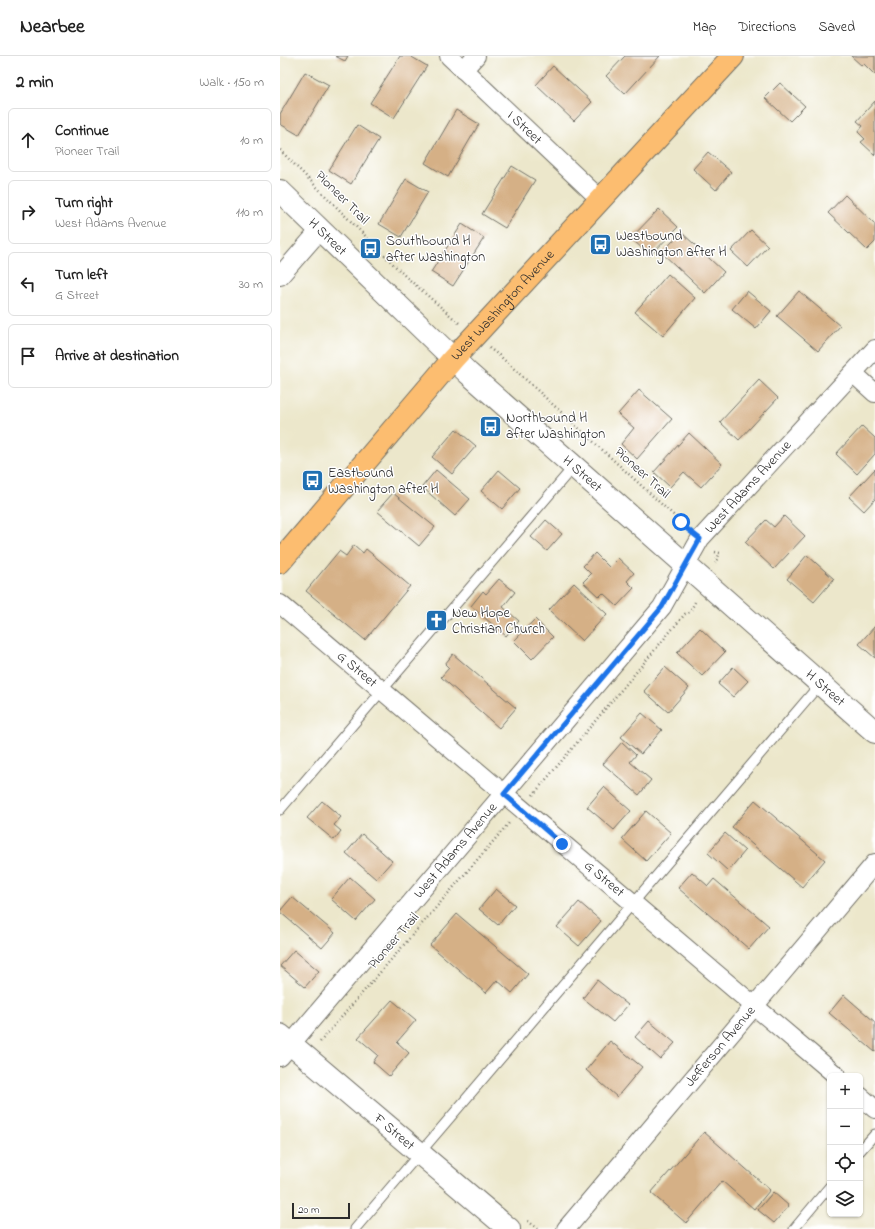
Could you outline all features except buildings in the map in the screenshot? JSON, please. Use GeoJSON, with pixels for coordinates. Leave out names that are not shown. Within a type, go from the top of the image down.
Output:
{"type":"FeatureCollection","features":[{"type":"Feature","properties":{"kind":"main road","name":"West Washington Avenue"},"geometry":{"type":"LineString","coordinates":[[280,562],[453,359],[733,56]]}},
{"type":"Feature","properties":{"kind":"street","name":"I Street"},"geometry":{"type":"LineString","coordinates":[[449,56],[601,200]]}},
{"type":"Feature","properties":{"kind":"street"},"geometry":{"type":"LineString","coordinates":[[463,70],[476,56]]}},
{"type":"Feature","properties":{"kind":"street","name":"H Street"},"geometry":{"type":"LineString","coordinates":[[280,191],[453,359],[875,732]]}},
{"type":"Feature","properties":{"kind":"street"},"geometry":{"type":"LineString","coordinates":[[280,276],[320,230]]}},
{"type":"Feature","properties":{"kind":"street","name":"West Adams Avenue"},"geometry":{"type":"LineString","coordinates":[[284,1045],[504,794],[662,607],[700,539],[875,349]]}},
{"type":"Feature","properties":{"kind":"street"},"geometry":{"type":"LineString","coordinates":[[853,373],[875,393]]}},
{"type":"Feature","properties":{"kind":"street","name":"G Street"},"geometry":{"type":"LineString","coordinates":[[280,604],[833,1073]]}},
{"type":"Feature","properties":{"kind":"street","name":"Jefferson Avenue"},"geometry":{"type":"LineString","coordinates":[[566,1229],[875,863]]}},
{"type":"Feature","properties":{"kind":"street","name":"F Street"},"geometry":{"type":"LineString","coordinates":[[284,1045],[420,1153],[517,1224]]}},
{"type":"Feature","properties":{"kind":"street"},"geometry":{"type":"LineString","coordinates":[[863,1098],[875,1108]]}},
{"type":"Feature","properties":{"kind":"lane"},"geometry":{"type":"LineString","coordinates":[[280,810],[574,466]]}},
{"type":"Feature","properties":{"kind":"lane"},"geometry":{"type":"LineString","coordinates":[[355,1229],[820,684]]}},
{"type":"Feature","properties":{"kind":"lane"},"geometry":{"type":"LineString","coordinates":[[863,1148],[875,1134]]}},
{"type":"Feature","properties":{"kind":"lane"},"geometry":{"type":"LineString","coordinates":[[794,1229],[827,1190]]}},
{"type":"Feature","properties":{"kind":"path","name":"Pioneer Trail"},"geometry":{"type":"LineString","coordinates":[[280,150],[404,275],[500,356],[681,522],[686,523],[686,528],[715,553],[720,553],[690,612],[684,614],[522,809],[319,1044]]}},
{"type":"Feature","properties":{"kind":"path"},"geometry":{"type":"LineString","coordinates":[[517,1224],[538,1229]]}},
{"type":"Feature","properties":{"kind":"place","name":"Westbound Washington after H"},"geometry":{"type":"Point","coordinates":[600,244]}},
{"type":"Feature","properties":{"kind":"place","name":"Southbound H after Washington"},"geometry":{"type":"Point","coordinates":[370,249]}},
{"type":"Feature","properties":{"kind":"place","name":"Northbound H after Washington"},"geometry":{"type":"Point","coordinates":[491,426]}},
{"type":"Feature","properties":{"kind":"place","name":"Eastbound Washington after H"},"geometry":{"type":"Point","coordinates":[313,481]}},
{"type":"Feature","properties":{"kind":"place","name":"New Hope Christian Church"},"geometry":{"type":"Point","coordinates":[437,621]}},
{"type":"Feature","properties":{"kind":"route"},"geometry":{"type":"LineString","coordinates":[[562,844],[504,794],[662,607],[700,539],[686,528],[686,523],[681,522]]}}]}
